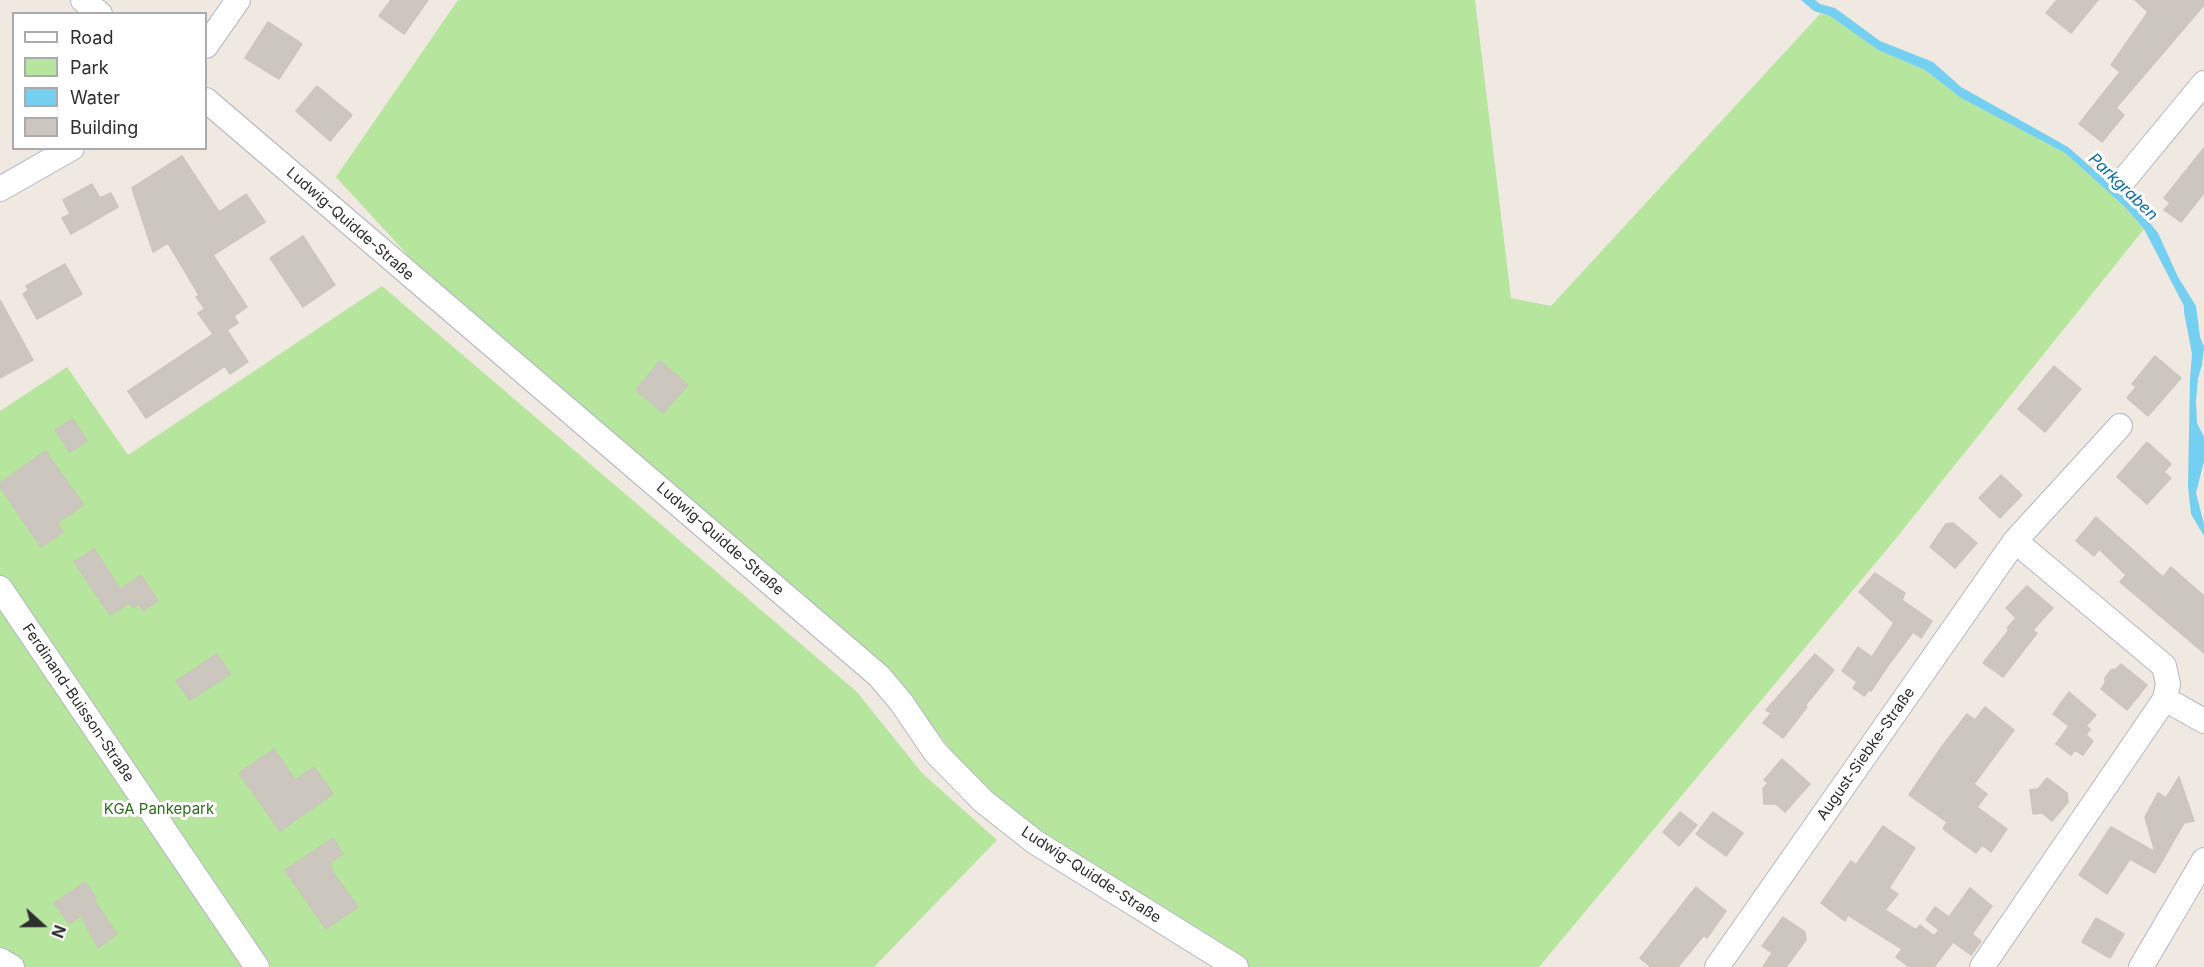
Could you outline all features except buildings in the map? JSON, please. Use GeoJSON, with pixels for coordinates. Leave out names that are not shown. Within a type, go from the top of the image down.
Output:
{"type":"FeatureCollection","features":[{"type":"Feature","properties":{"kind":"street"},"geometry":{"type":"LineString","coordinates":[[83,0],[98,12]]}},
{"type":"Feature","properties":{"kind":"street"},"geometry":{"type":"LineString","coordinates":[[207,45],[238,0]]}},
{"type":"Feature","properties":{"kind":"street"},"geometry":{"type":"LineString","coordinates":[[2123,181],[2204,83]]}},
{"type":"Feature","properties":{"kind":"street","name":"Ludwig-Quidde-Straße"},"geometry":{"type":"LineString","coordinates":[[207,101],[879,676],[901,702],[935,752],[983,801],[1035,842],[1236,967]]}},
{"type":"Feature","properties":{"kind":"street"},"geometry":{"type":"LineString","coordinates":[[0,189],[68,150]]}},
{"type":"Feature","properties":{"kind":"street","name":"August-Siebke-Straße"},"geometry":{"type":"LineString","coordinates":[[1717,967],[2015,541],[2121,426]]}},
{"type":"Feature","properties":{"kind":"street"},"geometry":{"type":"LineString","coordinates":[[1982,967],[2165,699],[2168,684],[2164,666],[2015,541]]}},
{"type":"Feature","properties":{"kind":"street","name":"Ferdinand-Buisson-Straße"},"geometry":{"type":"LineString","coordinates":[[0,588],[257,967]]}},
{"type":"Feature","properties":{"kind":"street"},"geometry":{"type":"LineString","coordinates":[[2165,699],[2204,721]]}},
{"type":"Feature","properties":{"kind":"street"},"geometry":{"type":"LineString","coordinates":[[2141,967],[2204,860]]}},
{"type":"Feature","properties":{"kind":"street"},"geometry":{"type":"LineString","coordinates":[[0,960],[12,967]]}},
{"type":"Feature","properties":{"kind":"green space"},"geometry":{"type":"Polygon","coordinates":[[[458,0],[1475,0],[1511,298],[1551,306],[1820,14],[1830,16],[1878,50],[1925,70],[1961,98],[2065,153],[2125,207],[2144,229],[1893,542],[1539,967],[1244,967],[1039,837],[1003,805],[952,752],[889,669],[415,263],[336,177],[458,0]]]}},
{"type":"Feature","properties":{"kind":"green space","name":"KGA Pankepark"},"geometry":{"type":"Polygon","coordinates":[[[382,286],[857,692],[922,773],[997,840],[874,967],[0,967],[0,411],[67,367],[128,455],[382,286]]]}},
{"type":"Feature","properties":{"kind":"water"},"geometry":{"type":"Polygon","coordinates":[[[1801,0],[1815,0],[1820,4],[1835,8],[1880,41],[1933,62],[1961,87],[2068,147],[2138,208],[2158,233],[2178,277],[2196,306],[2200,337],[2204,347],[2196,402],[2197,423],[2204,437],[2204,461],[2196,493],[2204,524],[2204,536],[2191,514],[2188,486],[2192,354],[2184,306],[2144,229],[2125,207],[2065,153],[1961,98],[1925,70],[1878,50],[1830,16],[1814,11],[1801,0]]]}},
{"type":"Feature","properties":{"kind":"water label","name":"Parkgraben"},"geometry":{"type":"Point","coordinates":[2123,187]}}]}
